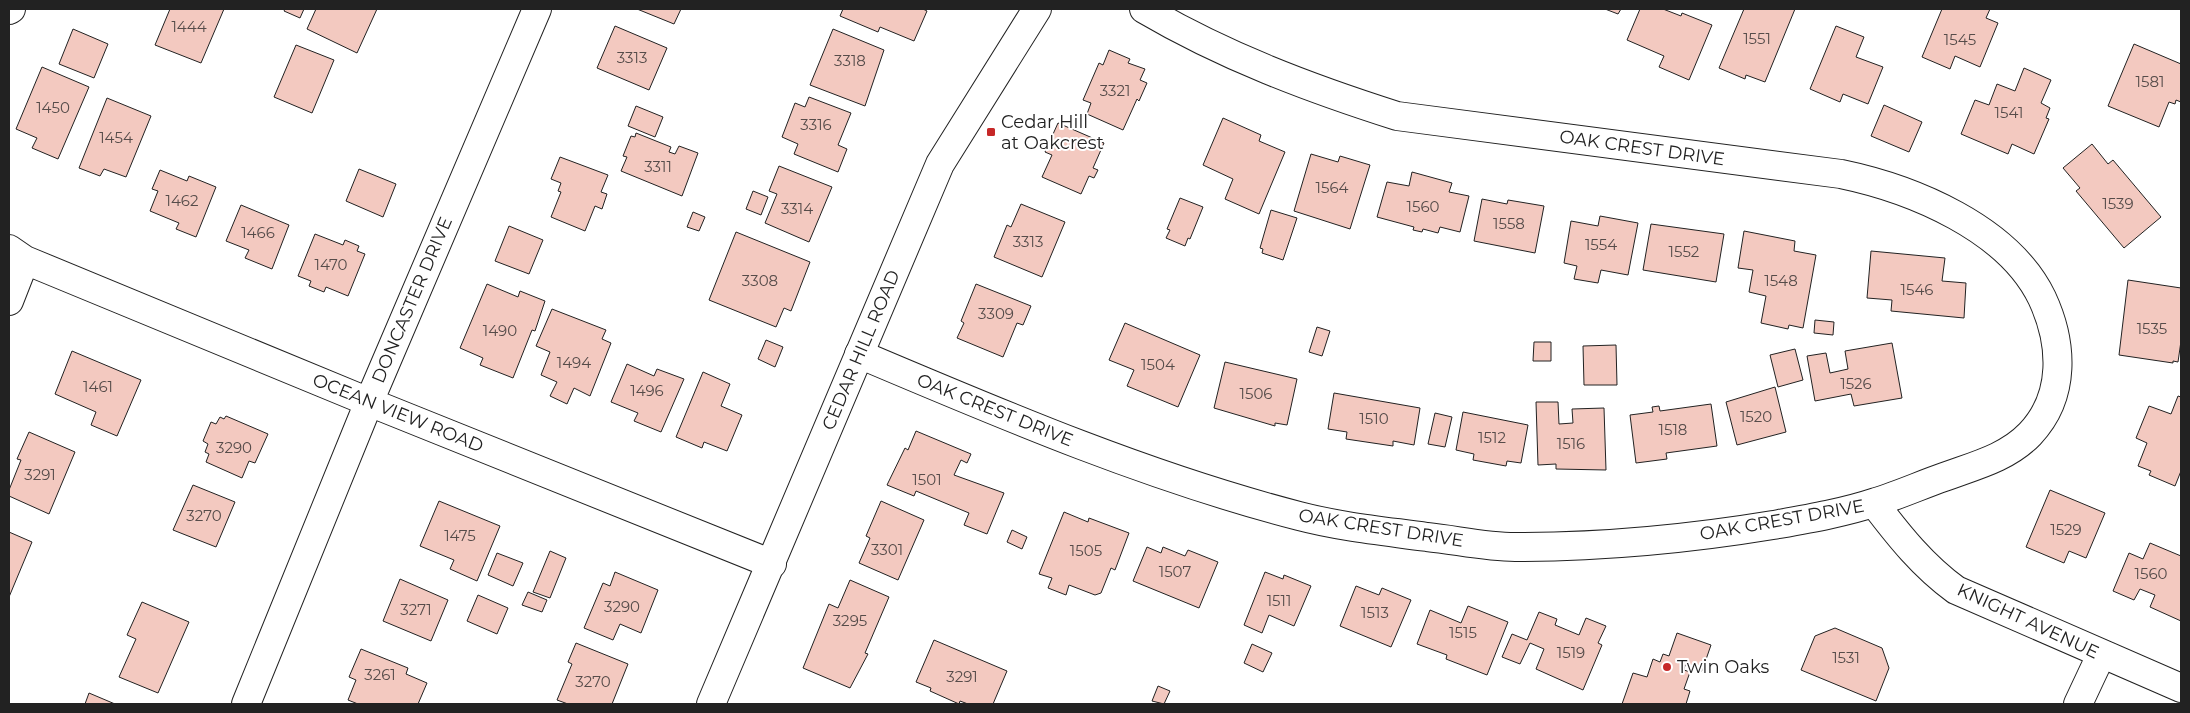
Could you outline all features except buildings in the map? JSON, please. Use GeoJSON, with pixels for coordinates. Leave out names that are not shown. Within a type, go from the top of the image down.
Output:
{"type":"FeatureCollection","features":[{"type":"Feature","properties":{"kind":"street","name":"DONCASTER DRIVE"},"geometry":{"type":"LineString","coordinates":[[246,704],[369,402],[537,9]]}},
{"type":"Feature","properties":{"kind":"street","name":"CEDAR HILL ROAD"},"geometry":{"type":"LineString","coordinates":[[711,704],[772,564],[940,164],[1037,9]]}},
{"type":"Feature","properties":{"kind":"street","name":"OAK CREST DRIVE"},"geometry":{"type":"LineString","coordinates":[[859,354],[1049,432],[1175,479],[1303,517],[1368,529],[1509,547],[1582,546],[1729,532],[1802,520],[1874,503],[2000,456],[2032,432],[2052,398],[2057,380],[2059,361],[2057,341],[2047,309],[2028,276],[1994,241],[1935,205],[1905,192],[1874,181],[1842,174],[1397,116],[1267,71],[1205,42],[1144,9]]}},
{"type":"Feature","properties":{"kind":"street","name":"OCEAN VIEW ROAD"},"geometry":{"type":"LineString","coordinates":[[17,255],[369,402],[772,564]]}},
{"type":"Feature","properties":{"kind":"street"},"geometry":{"type":"LineString","coordinates":[[9,300],[17,255]]}},
{"type":"Feature","properties":{"kind":"street","name":"KNIGHT AVENUE"},"geometry":{"type":"LineString","coordinates":[[1874,503],[1917,556],[1935,575],[1956,590],[2101,655],[2181,688]]}},
{"type":"Feature","properties":{"kind":"street"},"geometry":{"type":"LineString","coordinates":[[2078,704],[2101,655]]}},
{"type":"Feature","properties":{"kind":"place","name":"Cedar Hill at Oakcrest"},"geometry":{"type":"Point","coordinates":[991,132]}},
{"type":"Feature","properties":{"kind":"place","name":"Twin Oaks"},"geometry":{"type":"Point","coordinates":[1667,667]}}]}
